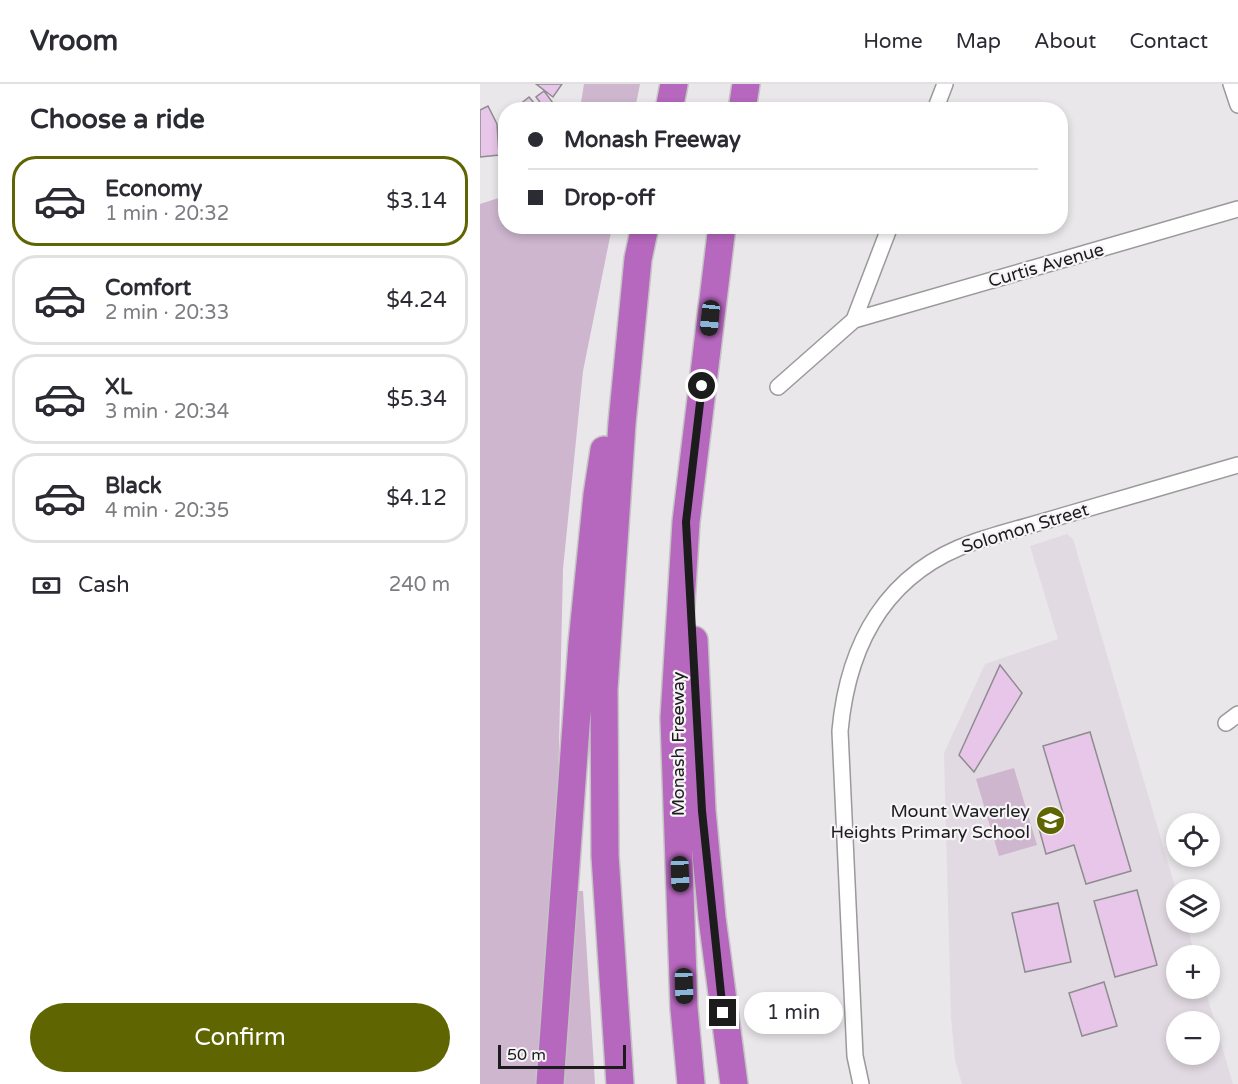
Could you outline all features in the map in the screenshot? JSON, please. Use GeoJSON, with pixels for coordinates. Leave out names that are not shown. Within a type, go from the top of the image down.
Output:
{"type":"FeatureCollection","features":[{"type":"Feature","properties":{"kind":"highway"},"geometry":{"type":"LineString","coordinates":[[671,102],[674,84]]}},
{"type":"Feature","properties":{"kind":"highway"},"geometry":{"type":"LineString","coordinates":[[743,102],[746,84]]}},
{"type":"Feature","properties":{"kind":"highway"},"geometry":{"type":"LineString","coordinates":[[550,1084],[582,643],[597,495],[643,234]]}},
{"type":"Feature","properties":{"kind":"highway","name":"Monash Freeway"},"geometry":{"type":"LineString","coordinates":[[691,1084],[684,1008],[674,718],[686,522],[721,234]]}},
{"type":"Feature","properties":{"kind":"highway"},"geometry":{"type":"LineString","coordinates":[[620,1084],[604,856],[604,689],[622,423],[638,259]]}},
{"type":"Feature","properties":{"kind":"highway"},"geometry":{"type":"LineString","coordinates":[[686,522],[702,811],[712,918],[734,1084]]}},
{"type":"Feature","properties":{"kind":"street"},"geometry":{"type":"LineString","coordinates":[[938,102],[945,84]]}},
{"type":"Feature","properties":{"kind":"street"},"geometry":{"type":"LineString","coordinates":[[1232,84],[1238,105]]}},
{"type":"Feature","properties":{"kind":"street","name":"Curtis Avenue"},"geometry":{"type":"LineString","coordinates":[[854,320],[1238,209]]}},
{"type":"Feature","properties":{"kind":"street"},"geometry":{"type":"LineString","coordinates":[[778,387],[854,320],[887,234]]}},
{"type":"Feature","properties":{"kind":"street","name":"Solomon Street"},"geometry":{"type":"LineString","coordinates":[[861,1084],[854,1044],[840,731],[847,681],[868,629],[910,577],[951,552],[974,542],[1238,465]]}},
{"type":"Feature","properties":{"kind":"shaded area"},"geometry":{"type":"Polygon","coordinates":[[[584,84],[640,84],[636,102],[581,102],[584,84]]]}},
{"type":"Feature","properties":{"kind":"shaded area"},"geometry":{"type":"Polygon","coordinates":[[[498,198],[498,234],[611,234],[583,371],[563,569],[557,833],[544,971],[549,972],[543,1084],[480,1084],[480,204],[498,198]]]}},
{"type":"Feature","properties":{"kind":"shaded area","name":"Mount Waverley Heights Primary School"},"geometry":{"type":"Polygon","coordinates":[[[1067,534],[1073,539],[1166,856],[1166,867],[1169,867],[1173,879],[1166,879],[1166,933],[1189,933],[1192,945],[1166,945],[1166,999],[1208,999],[1211,1011],[1166,1011],[1166,1065],[1220,1065],[1220,1040],[1233,1084],[962,1084],[955,1060],[951,1017],[944,753],[985,664],[1058,639],[1030,546],[1067,534]]]}},
{"type":"Feature","properties":{"kind":"shaded area"},"geometry":{"type":"Polygon","coordinates":[[[1014,768],[1037,845],[999,856],[976,779],[1014,768]]]}},
{"type":"Feature","properties":{"kind":"shaded area"},"geometry":{"type":"Polygon","coordinates":[[[574,891],[583,891],[595,1084],[561,1084],[574,891]]]}},
{"type":"Feature","properties":{"kind":"building"},"geometry":{"type":"Polygon","coordinates":[[[536,84],[562,84],[553,97],[536,84]]]}},
{"type":"Feature","properties":{"kind":"building"},"geometry":{"type":"Polygon","coordinates":[[[544,91],[552,102],[540,102],[536,97],[544,91]]]}},
{"type":"Feature","properties":{"kind":"building"},"geometry":{"type":"Polygon","coordinates":[[[529,97],[533,102],[523,102],[529,97]]]}},
{"type":"Feature","properties":{"kind":"building"},"geometry":{"type":"Polygon","coordinates":[[[488,106],[497,124],[498,155],[480,157],[480,110],[488,106]]]}},
{"type":"Feature","properties":{"kind":"building"},"geometry":{"type":"Polygon","coordinates":[[[1000,665],[1022,693],[974,772],[959,755],[1000,665]]]}},
{"type":"Feature","properties":{"kind":"building"},"geometry":{"type":"Polygon","coordinates":[[[1090,732],[1131,871],[1086,884],[1074,845],[1046,854],[1037,821],[1063,813],[1043,746],[1090,732]]]}},
{"type":"Feature","properties":{"kind":"building"},"geometry":{"type":"Polygon","coordinates":[[[1137,890],[1157,965],[1115,977],[1094,901],[1137,890]]]}},
{"type":"Feature","properties":{"kind":"building"},"geometry":{"type":"Polygon","coordinates":[[[1058,903],[1071,962],[1025,972],[1012,913],[1058,903]]]}},
{"type":"Feature","properties":{"kind":"building"},"geometry":{"type":"Polygon","coordinates":[[[1104,982],[1117,1026],[1082,1036],[1069,993],[1104,982]]]}},
{"type":"Feature","properties":{"kind":"place","name":"Mount Waverley Heights Primary School"},"geometry":{"type":"Point","coordinates":[1051,821]}},
{"type":"Feature","properties":{"kind":"route"},"geometry":{"type":"LineString","coordinates":[[702,386],[686,522],[702,811],[723,1013]]}}]}
